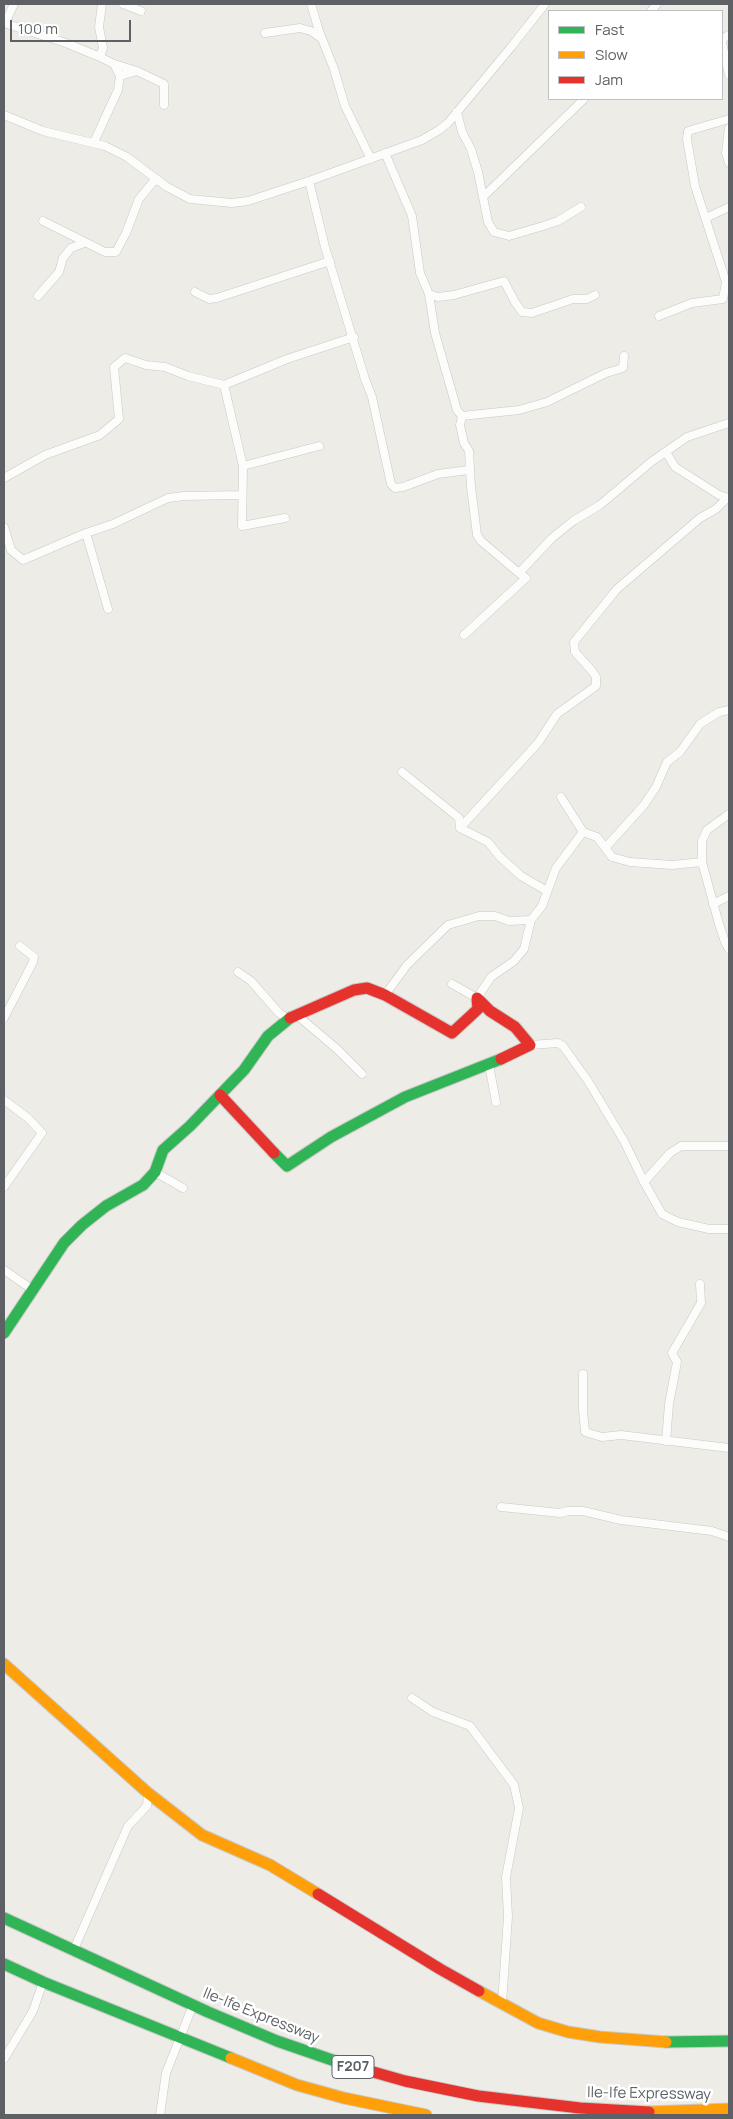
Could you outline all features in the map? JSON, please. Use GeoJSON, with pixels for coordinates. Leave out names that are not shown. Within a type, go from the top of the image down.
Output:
{"type":"FeatureCollection","features":[{"type":"Feature","properties":{"kind":"street"},"geometry":{"type":"LineString","coordinates":[[14,4],[5,23],[66,43],[164,84],[164,105]]}},
{"type":"Feature","properties":{"kind":"street"},"geometry":{"type":"LineString","coordinates":[[100,57],[103,48],[99,27],[102,4]]}},
{"type":"Feature","properties":{"kind":"street"},"geometry":{"type":"LineString","coordinates":[[123,4],[141,11]]}},
{"type":"Feature","properties":{"kind":"street"},"geometry":{"type":"LineString","coordinates":[[312,4],[321,38],[334,69],[345,106],[371,159]]}},
{"type":"Feature","properties":{"kind":"street"},"geometry":{"type":"LineString","coordinates":[[4,115],[43,130],[94,142],[127,157],[158,180],[190,199],[232,203],[248,201],[309,182],[371,159],[422,140],[439,130],[457,112],[545,4]]}},
{"type":"Feature","properties":{"kind":"street"},"geometry":{"type":"LineString","coordinates":[[265,33],[300,28],[311,31],[321,38]]}},
{"type":"Feature","properties":{"kind":"street"},"geometry":{"type":"LineString","coordinates":[[723,46],[729,75]]}},
{"type":"Feature","properties":{"kind":"street"},"geometry":{"type":"LineString","coordinates":[[94,142],[115,96],[120,76],[114,64]]}},
{"type":"Feature","properties":{"kind":"street"},"geometry":{"type":"LineString","coordinates":[[120,76],[136,71]]}},
{"type":"Feature","properties":{"kind":"street"},"geometry":{"type":"LineString","coordinates":[[483,197],[583,100]]}},
{"type":"Feature","properties":{"kind":"street"},"geometry":{"type":"LineString","coordinates":[[457,112],[462,132],[471,149],[488,222],[494,232],[509,236],[551,224],[581,208]]}},
{"type":"Feature","properties":{"kind":"street"},"geometry":{"type":"LineString","coordinates":[[658,316],[692,304],[726,299],[726,282],[714,251],[706,218],[691,172],[687,140],[688,131],[729,120]]}},
{"type":"Feature","properties":{"kind":"street"},"geometry":{"type":"LineString","coordinates":[[729,128],[726,153],[729,163]]}},
{"type":"Feature","properties":{"kind":"street"},"geometry":{"type":"LineString","coordinates":[[386,153],[412,216],[420,273],[429,294],[435,333],[457,410],[462,416]]}},
{"type":"Feature","properties":{"kind":"street"},"geometry":{"type":"LineString","coordinates":[[43,221],[105,252],[116,252],[126,233],[139,199],[153,182],[158,180]]}},
{"type":"Feature","properties":{"kind":"street"},"geometry":{"type":"LineString","coordinates":[[309,182],[325,247],[372,397],[391,484],[395,488],[403,487],[438,474],[469,470]]}},
{"type":"Feature","properties":{"kind":"street"},"geometry":{"type":"LineString","coordinates":[[706,218],[729,207]]}},
{"type":"Feature","properties":{"kind":"street"},"geometry":{"type":"LineString","coordinates":[[38,296],[59,272],[63,258],[71,248],[84,243]]}},
{"type":"Feature","properties":{"kind":"street"},"geometry":{"type":"LineString","coordinates":[[195,292],[209,299],[217,298],[330,260]]}},
{"type":"Feature","properties":{"kind":"street"},"geometry":{"type":"LineString","coordinates":[[429,294],[438,297],[454,295],[504,281],[522,312],[532,312],[573,299],[587,299],[596,295]]}},
{"type":"Feature","properties":{"kind":"street"},"geometry":{"type":"LineString","coordinates":[[4,478],[45,456],[100,435],[118,419],[114,367],[125,358],[146,365],[165,366],[188,376],[224,384],[287,359],[354,337]]}},
{"type":"Feature","properties":{"kind":"street"},"geometry":{"type":"LineString","coordinates":[[462,416],[519,410],[547,402],[606,373],[623,368],[624,356]]}},
{"type":"Feature","properties":{"kind":"street"},"geometry":{"type":"LineString","coordinates":[[224,384],[243,466],[241,495],[242,526],[285,518]]}},
{"type":"Feature","properties":{"kind":"street"},"geometry":{"type":"LineString","coordinates":[[462,416],[460,425],[464,443],[470,451],[469,470],[475,510],[474,523],[477,535],[481,541],[526,578],[464,635]]}},
{"type":"Feature","properties":{"kind":"street"},"geometry":{"type":"LineString","coordinates":[[519,573],[540,549],[573,521],[600,506],[666,452],[687,437],[729,423]]}},
{"type":"Feature","properties":{"kind":"street"},"geometry":{"type":"LineString","coordinates":[[243,466],[319,446]]}},
{"type":"Feature","properties":{"kind":"street"},"geometry":{"type":"LineString","coordinates":[[460,828],[538,743],[557,714],[596,686],[596,677],[575,652],[574,642],[617,589],[700,518],[716,509],[728,498],[675,467],[666,452]]}},
{"type":"Feature","properties":{"kind":"street"},"geometry":{"type":"LineString","coordinates":[[4,527],[12,550],[23,560],[86,533],[113,524],[168,498],[241,495]]}},
{"type":"Feature","properties":{"kind":"street"},"geometry":{"type":"LineString","coordinates":[[86,533],[108,609]]}},
{"type":"Feature","properties":{"kind":"street"},"geometry":{"type":"LineString","coordinates":[[606,847],[644,805],[656,788],[667,762],[680,752],[700,724],[719,712],[729,710]]}},
{"type":"Feature","properties":{"kind":"street"},"geometry":{"type":"LineString","coordinates":[[402,772],[459,818],[460,828]]}},
{"type":"Feature","properties":{"kind":"street"},"geometry":{"type":"LineString","coordinates":[[561,797],[583,832],[597,837],[612,857],[630,862],[672,865],[702,862]]}},
{"type":"Feature","properties":{"kind":"street"},"geometry":{"type":"LineString","coordinates":[[729,814],[707,830],[702,841],[702,862],[713,904],[725,942],[729,948]]}},
{"type":"Feature","properties":{"kind":"street"},"geometry":{"type":"LineString","coordinates":[[460,828],[488,842],[500,857],[521,876],[547,891]]}},
{"type":"Feature","properties":{"kind":"street"},"geometry":{"type":"LineString","coordinates":[[4,1333],[64,1243],[82,1225],[106,1206],[143,1185],[155,1172],[163,1150],[244,1070],[268,1036],[293,1018],[309,1009],[354,990],[367,988],[385,995],[452,1033],[478,1009],[477,998],[491,977],[514,961],[524,949],[531,920],[542,906],[556,868],[583,832]]}},
{"type":"Feature","properties":{"kind":"street"},"geometry":{"type":"LineString","coordinates":[[713,904],[729,896]]}},
{"type":"Feature","properties":{"kind":"street"},"geometry":{"type":"LineString","coordinates":[[385,995],[407,964],[448,925],[478,916],[494,916],[509,921],[531,920]]}},
{"type":"Feature","properties":{"kind":"street"},"geometry":{"type":"LineString","coordinates":[[4,1018],[25,981],[34,959],[20,946]]}},
{"type":"Feature","properties":{"kind":"street"},"geometry":{"type":"LineString","coordinates":[[238,972],[251,980],[279,1012],[293,1018],[337,1049],[362,1074]]}},
{"type":"Feature","properties":{"kind":"street"},"geometry":{"type":"LineString","coordinates":[[452,984],[477,998],[490,1010],[515,1027],[530,1045]]}},
{"type":"Feature","properties":{"kind":"street"},"geometry":{"type":"LineString","coordinates":[[220,1095],[287,1166],[331,1137],[405,1097],[489,1065],[530,1045],[558,1044],[563,1046],[588,1081],[624,1141],[662,1214],[672,1220],[709,1229],[729,1230]]}},
{"type":"Feature","properties":{"kind":"street"},"geometry":{"type":"LineString","coordinates":[[489,1065],[496,1102]]}},
{"type":"Feature","properties":{"kind":"street"},"geometry":{"type":"LineString","coordinates":[[4,1100],[28,1118],[42,1133],[4,1187]]}},
{"type":"Feature","properties":{"kind":"street"},"geometry":{"type":"LineString","coordinates":[[644,1182],[670,1153],[681,1146],[729,1146]]}},
{"type":"Feature","properties":{"kind":"street"},"geometry":{"type":"LineString","coordinates":[[155,1172],[183,1188]]}},
{"type":"Feature","properties":{"kind":"street"},"geometry":{"type":"LineString","coordinates":[[4,1270],[33,1290]]}},
{"type":"Feature","properties":{"kind":"street"},"geometry":{"type":"LineString","coordinates":[[666,1441],[669,1404],[678,1362],[672,1353],[700,1303],[700,1284]]}},
{"type":"Feature","properties":{"kind":"street"},"geometry":{"type":"LineString","coordinates":[[583,1374],[585,1432],[602,1438],[621,1435],[729,1448]]}},
{"type":"Feature","properties":{"kind":"street"},"geometry":{"type":"LineString","coordinates":[[501,1508],[560,1514],[568,1511],[583,1511],[621,1520],[712,1532],[729,1537]]}},
{"type":"Feature","properties":{"kind":"street"},"geometry":{"type":"LineString","coordinates":[[4,1664],[148,1793],[202,1835],[270,1866],[440,1969],[538,2023],[576,2034],[600,2037],[663,2042],[729,2041]]}},
{"type":"Feature","properties":{"kind":"street"},"geometry":{"type":"LineString","coordinates":[[412,1698],[433,1712],[470,1726],[514,1785],[519,1808],[506,1877],[508,1917],[502,2003]]}},
{"type":"Feature","properties":{"kind":"street"},"geometry":{"type":"LineString","coordinates":[[74,1949],[128,1826],[147,1806],[148,1793]]}},
{"type":"Feature","properties":{"kind":"street","name":"Ile-Ife Expressway"},"geometry":{"type":"LineString","coordinates":[[4,1918],[193,2005],[277,2041],[318,2056],[405,2081],[478,2096],[628,2112],[669,2112],[729,2108]]}},
{"type":"Feature","properties":{"kind":"street","name":"F207"},"geometry":{"type":"LineString","coordinates":[[4,1964],[43,1982],[298,2085],[426,2115]]}},
{"type":"Feature","properties":{"kind":"street"},"geometry":{"type":"LineString","coordinates":[[4,2059],[33,2011],[43,1982]]}},
{"type":"Feature","properties":{"kind":"street"},"geometry":{"type":"LineString","coordinates":[[160,2115],[166,2073],[179,2036],[193,2005]]}},
{"type":"Feature","properties":{"kind":"traffic: fast"},"geometry":{"type":"LineString","coordinates":[[4,1333],[64,1243],[82,1225],[106,1206],[143,1185],[155,1172],[163,1150],[190,1126],[244,1070],[268,1036],[290,1018]]}},
{"type":"Feature","properties":{"kind":"traffic: fast"},"geometry":{"type":"LineString","coordinates":[[274,1153],[287,1166],[331,1137],[405,1097],[501,1059]]}},
{"type":"Feature","properties":{"kind":"traffic: fast"},"geometry":{"type":"LineString","coordinates":[[4,1918],[208,2012],[277,2041],[338,2062]]}},
{"type":"Feature","properties":{"kind":"traffic: fast"},"geometry":{"type":"LineString","coordinates":[[4,1964],[43,1982],[231,2058]]}},
{"type":"Feature","properties":{"kind":"traffic: fast"},"geometry":{"type":"LineString","coordinates":[[666,2042],[729,2041]]}},
{"type":"Feature","properties":{"kind":"traffic: slow"},"geometry":{"type":"LineString","coordinates":[[4,1664],[148,1793],[202,1835],[270,1865],[318,1894]]}},
{"type":"Feature","properties":{"kind":"traffic: slow"},"geometry":{"type":"LineString","coordinates":[[479,1991],[538,2023],[568,2032],[600,2037],[666,2042]]}},
{"type":"Feature","properties":{"kind":"traffic: slow"},"geometry":{"type":"LineString","coordinates":[[231,2058],[297,2085],[344,2098],[426,2115]]}},
{"type":"Feature","properties":{"kind":"traffic: slow"},"geometry":{"type":"LineString","coordinates":[[649,2112],[729,2109]]}},
{"type":"Feature","properties":{"kind":"traffic: jam"},"geometry":{"type":"LineString","coordinates":[[290,1018],[354,990],[367,988],[385,995],[452,1033],[478,1009],[477,998],[490,1011],[515,1027],[530,1045],[501,1059]]}},
{"type":"Feature","properties":{"kind":"traffic: jam"},"geometry":{"type":"LineString","coordinates":[[220,1095],[274,1153]]}},
{"type":"Feature","properties":{"kind":"traffic: jam"},"geometry":{"type":"LineString","coordinates":[[318,1894],[479,1991]]}},
{"type":"Feature","properties":{"kind":"traffic: jam"},"geometry":{"type":"LineString","coordinates":[[338,2062],[405,2081],[478,2096],[580,2108],[649,2112]]}}]}
